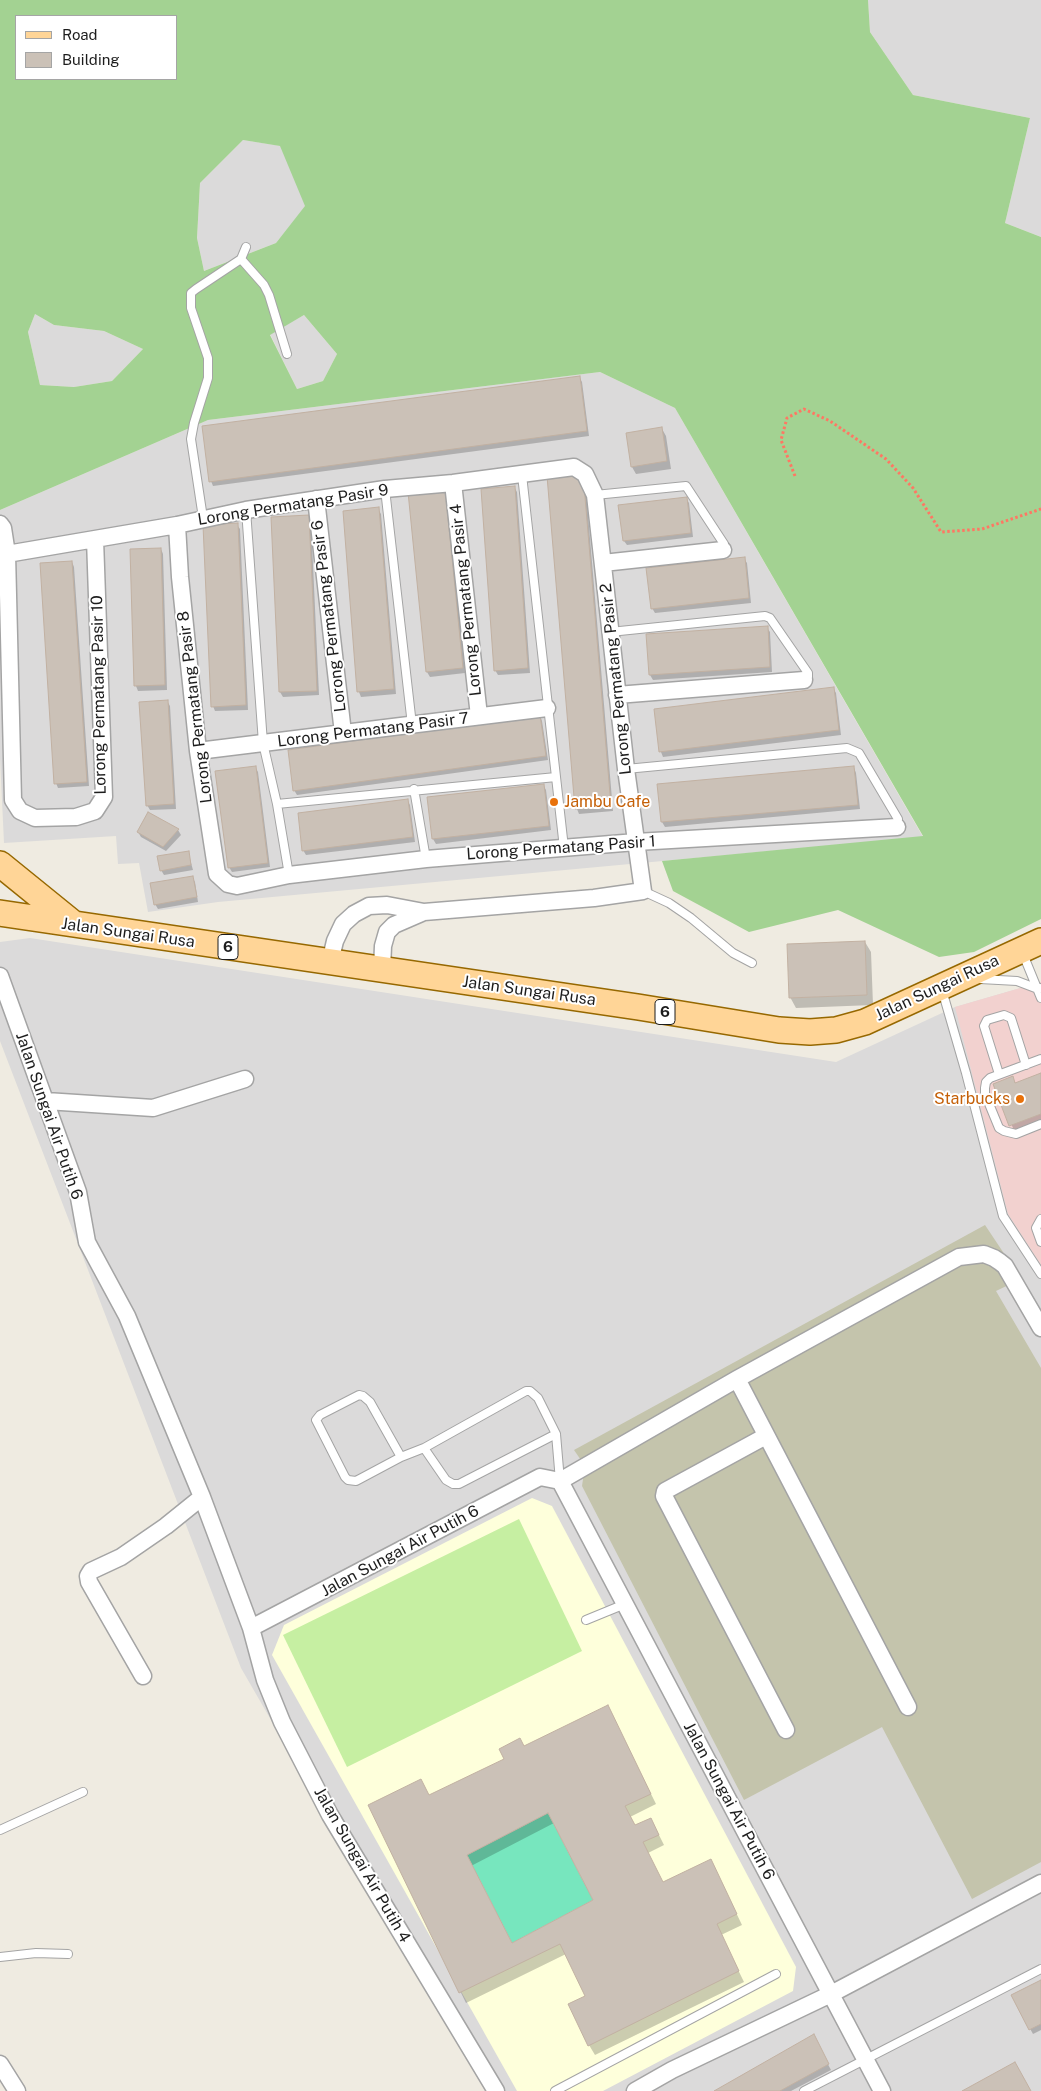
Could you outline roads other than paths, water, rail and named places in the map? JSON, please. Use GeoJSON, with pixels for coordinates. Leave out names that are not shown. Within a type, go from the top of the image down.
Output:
{"type":"FeatureCollection","features":[{"type":"Feature","properties":{"kind":"main road"},"geometry":{"type":"LineString","coordinates":[[0,864],[75,925]]}},
{"type":"Feature","properties":{"kind":"main road","name":"Jalan Sungai Rusa"},"geometry":{"type":"LineString","coordinates":[[0,913],[779,1030],[810,1032],[836,1030],[865,1022],[1031,945]]}},
{"type":"Feature","properties":{"kind":"street","name":"Lorong Permatang Pasir 9"},"geometry":{"type":"LineString","coordinates":[[7,554],[316,499],[385,489],[453,483],[574,468],[580,470]]}},
{"type":"Feature","properties":{"kind":"street","name":"Lorong Permatang Pasir 2"},"geometry":{"type":"LineString","coordinates":[[580,470],[585,474],[594,495],[626,769],[644,891]]}},
{"type":"Feature","properties":{"kind":"street","name":"Lorong Permatang Pasir 4"},"geometry":{"type":"LineString","coordinates":[[453,483],[479,716]]}},
{"type":"Feature","properties":{"kind":"street","name":"Lorong Permatang Pasir 6"},"geometry":{"type":"LineString","coordinates":[[316,499],[343,733]]}},
{"type":"Feature","properties":{"kind":"street","name":"Lorong Permatang Pasir 10"},"geometry":{"type":"LineString","coordinates":[[0,524],[7,554],[14,800],[20,811],[35,818],[76,817],[95,811],[101,804],[105,792],[95,539]]}},
{"type":"Feature","properties":{"kind":"street","name":"Lorong Permatang Pasir 8"},"geometry":{"type":"LineString","coordinates":[[177,525],[180,577],[198,752],[217,874],[228,884]]}},
{"type":"Feature","properties":{"kind":"street"},"geometry":{"type":"LineString","coordinates":[[603,563],[723,550]]}},
{"type":"Feature","properties":{"kind":"street"},"geometry":{"type":"LineString","coordinates":[[617,695],[804,680]]}},
{"type":"Feature","properties":{"kind":"street","name":"Lorong Permatang Pasir 7"},"geometry":{"type":"LineString","coordinates":[[198,752],[547,708]]}},
{"type":"Feature","properties":{"kind":"street","name":"Lorong Permatang Pasir 1"},"geometry":{"type":"LineString","coordinates":[[228,884],[237,886],[289,875],[426,859],[636,842],[897,827]]}},
{"type":"Feature","properties":{"kind":"street"},"geometry":{"type":"LineString","coordinates":[[330,962],[335,941],[343,924],[369,906],[387,905],[424,912],[594,898],[644,891]]}},
{"type":"Feature","properties":{"kind":"street"},"geometry":{"type":"LineString","coordinates":[[382,970],[383,946],[387,932],[394,925],[424,912]]}},
{"type":"Feature","properties":{"kind":"street","name":"Jalan Sungai Air Putih 6"},"geometry":{"type":"LineString","coordinates":[[0,976],[78,1192],[86,1242],[127,1316],[202,1497],[251,1628],[540,1478],[560,1481],[882,2091]]}},
{"type":"Feature","properties":{"kind":"street"},"geometry":{"type":"LineString","coordinates":[[46,1101],[153,1108],[245,1080]]}},
{"type":"Feature","properties":{"kind":"street"},"geometry":{"type":"LineString","coordinates":[[560,1481],[737,1379],[959,1257],[984,1254],[1005,1266],[1041,1328]]}},
{"type":"Feature","properties":{"kind":"street"},"geometry":{"type":"LineString","coordinates":[[737,1379],[908,1707]]}},
{"type":"Feature","properties":{"kind":"street"},"geometry":{"type":"LineString","coordinates":[[766,1436],[665,1491],[664,1496],[786,1730]]}},
{"type":"Feature","properties":{"kind":"street"},"geometry":{"type":"LineString","coordinates":[[143,1676],[88,1582],[88,1576],[91,1571],[121,1557],[150,1537],[202,1497]]}},
{"type":"Feature","properties":{"kind":"street","name":"Jalan Sungai Air Putih 4"},"geometry":{"type":"LineString","coordinates":[[251,1628],[265,1680],[282,1722],[330,1815],[496,2091]]}},
{"type":"Feature","properties":{"kind":"street"},"geometry":{"type":"LineString","coordinates":[[635,2091],[672,2070],[831,1994],[1041,1883]]}},
{"type":"Feature","properties":{"kind":"street"},"geometry":{"type":"LineString","coordinates":[[0,2064],[17,2091]]}},
{"type":"Feature","properties":{"kind":"lane"},"geometry":{"type":"LineString","coordinates":[[203,518],[191,439],[208,378],[208,358],[191,308],[191,294],[241,259],[246,247]]}},
{"type":"Feature","properties":{"kind":"lane"},"geometry":{"type":"LineString","coordinates":[[241,259],[264,285],[269,295],[288,354]]}},
{"type":"Feature","properties":{"kind":"lane"},"geometry":{"type":"LineString","coordinates":[[522,475],[564,848]]}},
{"type":"Feature","properties":{"kind":"lane"},"geometry":{"type":"LineString","coordinates":[[594,495],[686,486],[724,544],[723,550]]}},
{"type":"Feature","properties":{"kind":"lane"},"geometry":{"type":"LineString","coordinates":[[385,489],[412,724]]}},
{"type":"Feature","properties":{"kind":"lane"},"geometry":{"type":"LineString","coordinates":[[246,510],[263,743],[277,804],[289,875]]}},
{"type":"Feature","properties":{"kind":"lane"},"geometry":{"type":"LineString","coordinates":[[610,632],[766,616],[770,618],[808,673],[808,677],[804,680]]}},
{"type":"Feature","properties":{"kind":"lane"},"geometry":{"type":"LineString","coordinates":[[626,769],[848,748],[859,753],[898,819],[897,827]]}},
{"type":"Feature","properties":{"kind":"lane"},"geometry":{"type":"LineString","coordinates":[[277,804],[414,789],[556,777]]}},
{"type":"Feature","properties":{"kind":"lane"},"geometry":{"type":"LineString","coordinates":[[414,789],[426,859]]}},
{"type":"Feature","properties":{"kind":"lane"},"geometry":{"type":"LineString","coordinates":[[644,891],[669,903],[691,918],[733,953],[752,963]]}},
{"type":"Feature","properties":{"kind":"lane"},"geometry":{"type":"LineString","coordinates":[[1031,945],[1041,998]]}},
{"type":"Feature","properties":{"kind":"lane"},"geometry":{"type":"LineString","coordinates":[[1039,989],[1041,980]]}},
{"type":"Feature","properties":{"kind":"lane"},"geometry":{"type":"LineString","coordinates":[[1039,989],[1017,981],[950,982],[966,1073],[1003,1216],[1041,1274]]}},
{"type":"Feature","properties":{"kind":"lane"},"geometry":{"type":"LineString","coordinates":[[999,1074],[984,1026],[987,1020],[1004,1015],[1010,1018],[1026,1065]]}},
{"type":"Feature","properties":{"kind":"lane"},"geometry":{"type":"LineString","coordinates":[[1041,1059],[990,1078],[986,1082],[985,1088],[999,1128],[1016,1134],[1041,1124]]}},
{"type":"Feature","properties":{"kind":"lane"},"geometry":{"type":"LineString","coordinates":[[1041,1219],[1036,1228],[1041,1242]]}},
{"type":"Feature","properties":{"kind":"lane"},"geometry":{"type":"LineString","coordinates":[[401,1457],[370,1402],[363,1396],[358,1395],[317,1418],[317,1424],[345,1478],[356,1481],[401,1457],[424,1448],[526,1391],[530,1391],[538,1398],[556,1434],[560,1481]]}},
{"type":"Feature","properties":{"kind":"lane"},"geometry":{"type":"LineString","coordinates":[[424,1448],[446,1480],[453,1484],[459,1484],[556,1434]]}},
{"type":"Feature","properties":{"kind":"lane"},"geometry":{"type":"LineString","coordinates":[[586,1620],[625,1604]]}},
{"type":"Feature","properties":{"kind":"lane"},"geometry":{"type":"LineString","coordinates":[[0,1830],[83,1792]]}},
{"type":"Feature","properties":{"kind":"lane"},"geometry":{"type":"LineString","coordinates":[[0,1957],[36,1953],[68,1954]]}},
{"type":"Feature","properties":{"kind":"lane"},"geometry":{"type":"LineString","coordinates":[[804,2091],[1041,1969]]}},
{"type":"Feature","properties":{"kind":"lane"},"geometry":{"type":"LineString","coordinates":[[555,2091],[776,1974]]}},
{"type":"Feature","properties":{"kind":"place","name":"Jambu Cafe"},"geometry":{"type":"Point","coordinates":[554,802]}},
{"type":"Feature","properties":{"kind":"place","name":"Starbucks"},"geometry":{"type":"Point","coordinates":[1020,1099]}}]}
